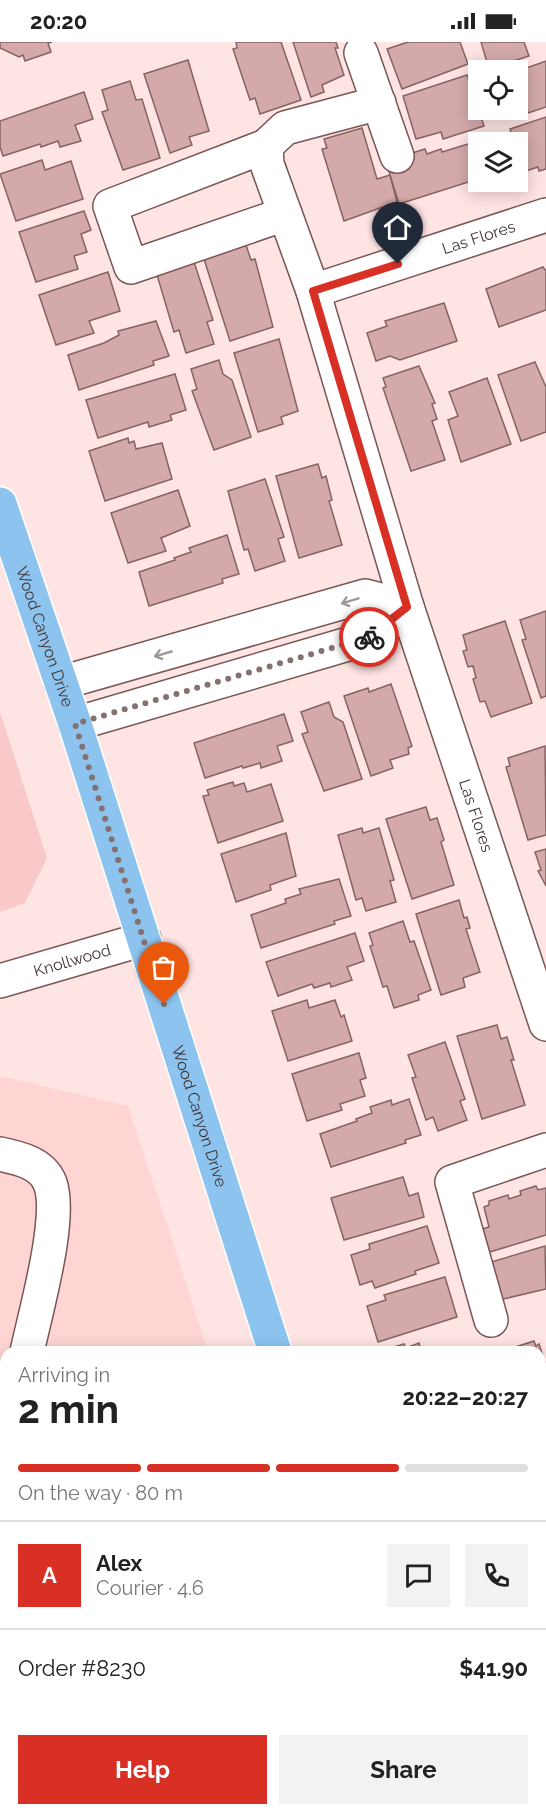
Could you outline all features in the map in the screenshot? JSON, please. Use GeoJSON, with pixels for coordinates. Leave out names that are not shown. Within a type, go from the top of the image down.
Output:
{"type":"FeatureCollection","features":[{"type":"Feature","properties":{"kind":"main road","name":"Wood Canyon Drive"},"geometry":{"type":"LineString","coordinates":[[0,504],[75,724],[273,1346]]}},
{"type":"Feature","properties":{"kind":"street"},"geometry":{"type":"LineString","coordinates":[[361,53],[398,156]]}},
{"type":"Feature","properties":{"kind":"street"},"geometry":{"type":"LineString","coordinates":[[285,214],[131,267],[110,206],[266,146],[285,128],[379,103]]}},
{"type":"Feature","properties":{"kind":"street"},"geometry":{"type":"LineString","coordinates":[[266,146],[267,164],[313,291]]}},
{"type":"Feature","properties":{"kind":"street","name":"Las Flores"},"geometry":{"type":"LineString","coordinates":[[546,215],[313,291],[407,607],[546,1024]]}},
{"type":"Feature","properties":{"kind":"street"},"geometry":{"type":"LineString","coordinates":[[61,683],[365,596],[407,607]]}},
{"type":"Feature","properties":{"kind":"street"},"geometry":{"type":"LineString","coordinates":[[75,724],[372,637],[407,607]]}},
{"type":"Feature","properties":{"kind":"street","name":"Knollwood"},"geometry":{"type":"LineString","coordinates":[[0,981],[144,939]]}},
{"type":"Feature","properties":{"kind":"street"},"geometry":{"type":"LineString","coordinates":[[491,1320],[452,1182],[546,1149]]}},
{"type":"Feature","properties":{"kind":"street"},"geometry":{"type":"LineString","coordinates":[[0,1154],[21,1158],[38,1167],[50,1183],[54,1228],[28,1346]]}},
{"type":"Feature","properties":{"kind":"shaded area"},"geometry":{"type":"Polygon","coordinates":[[[0,712],[47,858],[25,903],[0,912],[0,712]]]}},
{"type":"Feature","properties":{"kind":"shaded area"},"geometry":{"type":"Polygon","coordinates":[[[0,1076],[128,1106],[206,1346],[0,1346],[0,1076]]]}},
{"type":"Feature","properties":{"kind":"building"},"geometry":{"type":"Polygon","coordinates":[[[0,42],[52,42],[48,43],[51,52],[25,61],[23,55],[19,57],[0,48],[0,42]]]}},
{"type":"Feature","properties":{"kind":"building"},"geometry":{"type":"Polygon","coordinates":[[[236,42],[281,42],[301,100],[260,114],[255,98],[250,100],[233,49],[237,48],[236,42]]]}},
{"type":"Feature","properties":{"kind":"building"},"geometry":{"type":"Polygon","coordinates":[[[293,42],[336,42],[338,48],[335,48],[344,75],[322,85],[324,92],[311,97],[293,42]]]}},
{"type":"Feature","properties":{"kind":"building"},"geometry":{"type":"Polygon","coordinates":[[[408,42],[460,42],[468,64],[402,89],[387,49],[408,42]]]}},
{"type":"Feature","properties":{"kind":"building"},"geometry":{"type":"Polygon","coordinates":[[[481,42],[524,42],[529,56],[517,60],[486,60],[481,42]]]}},
{"type":"Feature","properties":{"kind":"building"},"geometry":{"type":"Polygon","coordinates":[[[188,60],[209,131],[189,137],[192,145],[170,153],[144,74],[188,60]]]}},
{"type":"Feature","properties":{"kind":"building"},"geometry":{"type":"Polygon","coordinates":[[[546,61],[546,107],[528,113],[528,67],[546,61]]]}},
{"type":"Feature","properties":{"kind":"building"},"geometry":{"type":"Polygon","coordinates":[[[467,75],[468,120],[482,120],[484,126],[443,139],[441,132],[416,139],[403,96],[467,75]]]}},
{"type":"Feature","properties":{"kind":"building"},"geometry":{"type":"Polygon","coordinates":[[[130,81],[136,100],[142,99],[160,158],[123,170],[102,112],[108,110],[102,90],[130,81]]]}},
{"type":"Feature","properties":{"kind":"building"},"geometry":{"type":"Polygon","coordinates":[[[84,92],[93,119],[75,125],[81,141],[60,147],[58,141],[41,147],[40,144],[3,156],[0,147],[0,121],[84,92]]]}},
{"type":"Feature","properties":{"kind":"building"},"geometry":{"type":"Polygon","coordinates":[[[546,117],[546,169],[539,171],[538,167],[528,170],[528,132],[511,132],[510,129],[546,117]]]}},
{"type":"Feature","properties":{"kind":"building"},"geometry":{"type":"Polygon","coordinates":[[[362,128],[377,179],[390,175],[397,202],[344,221],[322,149],[327,148],[324,139],[362,128]]]}},
{"type":"Feature","properties":{"kind":"building"},"geometry":{"type":"Polygon","coordinates":[[[468,144],[468,182],[399,204],[387,165],[403,156],[425,149],[427,154],[441,149],[442,152],[468,144]]]}},
{"type":"Feature","properties":{"kind":"building"},"geometry":{"type":"Polygon","coordinates":[[[42,160],[45,170],[71,161],[83,199],[16,221],[0,174],[42,160]]]}},
{"type":"Feature","properties":{"kind":"building"},"geometry":{"type":"Polygon","coordinates":[[[84,211],[91,230],[81,234],[87,252],[74,256],[78,269],[36,282],[19,232],[84,211]]]}},
{"type":"Feature","properties":{"kind":"building"},"geometry":{"type":"Polygon","coordinates":[[[246,245],[251,260],[255,259],[273,327],[230,341],[204,259],[246,245]]]}},
{"type":"Feature","properties":{"kind":"building"},"geometry":{"type":"Polygon","coordinates":[[[194,262],[213,320],[207,322],[214,344],[186,353],[179,330],[174,332],[157,275],[194,262]]]}},
{"type":"Feature","properties":{"kind":"building"},"geometry":{"type":"Polygon","coordinates":[[[543,267],[546,271],[546,310],[499,327],[486,289],[543,267]]]}},
{"type":"Feature","properties":{"kind":"building"},"geometry":{"type":"Polygon","coordinates":[[[108,272],[120,311],[89,321],[94,333],[56,345],[39,295],[108,272]]]}},
{"type":"Feature","properties":{"kind":"building"},"geometry":{"type":"Polygon","coordinates":[[[444,303],[457,341],[400,360],[390,356],[376,361],[367,333],[387,326],[385,321],[444,303]]]}},
{"type":"Feature","properties":{"kind":"building"},"geometry":{"type":"Polygon","coordinates":[[[156,321],[169,356],[153,361],[154,365],[79,390],[68,355],[104,343],[119,335],[118,331],[156,321]]]}},
{"type":"Feature","properties":{"kind":"building"},"geometry":{"type":"Polygon","coordinates":[[[279,339],[298,411],[281,417],[283,424],[258,432],[234,353],[279,339]]]}},
{"type":"Feature","properties":{"kind":"building"},"geometry":{"type":"Polygon","coordinates":[[[219,360],[223,374],[232,380],[251,437],[214,450],[192,391],[197,389],[191,369],[219,360]]]}},
{"type":"Feature","properties":{"kind":"building"},"geometry":{"type":"Polygon","coordinates":[[[535,362],[546,387],[546,432],[521,441],[498,375],[535,362]]]}},
{"type":"Feature","properties":{"kind":"building"},"geometry":{"type":"Polygon","coordinates":[[[419,366],[435,403],[432,404],[437,419],[432,421],[445,460],[411,471],[383,388],[386,387],[383,378],[419,366]]]}},
{"type":"Feature","properties":{"kind":"building"},"geometry":{"type":"Polygon","coordinates":[[[175,374],[186,410],[170,415],[172,420],[149,427],[148,422],[98,438],[86,400],[175,374]]]}},
{"type":"Feature","properties":{"kind":"building"},"geometry":{"type":"Polygon","coordinates":[[[487,378],[511,444],[461,462],[448,420],[458,416],[449,392],[487,378]]]}},
{"type":"Feature","properties":{"kind":"building"},"geometry":{"type":"Polygon","coordinates":[[[128,438],[129,443],[134,441],[136,449],[162,443],[172,479],[105,501],[89,451],[128,438]]]}},
{"type":"Feature","properties":{"kind":"building"},"geometry":{"type":"Polygon","coordinates":[[[318,464],[322,478],[326,476],[332,500],[329,501],[342,545],[299,558],[276,476],[318,464]]]}},
{"type":"Feature","properties":{"kind":"building"},"geometry":{"type":"Polygon","coordinates":[[[265,479],[284,537],[278,539],[285,561],[255,571],[248,549],[244,550],[228,491],[265,479]]]}},
{"type":"Feature","properties":{"kind":"building"},"geometry":{"type":"Polygon","coordinates":[[[178,490],[190,526],[161,538],[166,551],[128,563],[111,513],[178,490]]]}},
{"type":"Feature","properties":{"kind":"building"},"geometry":{"type":"Polygon","coordinates":[[[227,535],[239,574],[222,579],[223,583],[149,606],[139,572],[175,560],[174,558],[191,552],[189,548],[227,535]]]}},
{"type":"Feature","properties":{"kind":"building"},"geometry":{"type":"Polygon","coordinates":[[[546,611],[546,696],[541,698],[522,640],[526,639],[520,620],[546,611]]]}},
{"type":"Feature","properties":{"kind":"building"},"geometry":{"type":"Polygon","coordinates":[[[505,621],[532,703],[491,717],[485,701],[480,702],[473,679],[476,678],[473,666],[468,667],[463,651],[467,650],[463,635],[505,621]]]}},
{"type":"Feature","properties":{"kind":"building"},"geometry":{"type":"Polygon","coordinates":[[[391,684],[412,746],[408,748],[409,754],[390,760],[393,768],[371,776],[344,696],[368,688],[369,692],[391,684]]]}},
{"type":"Feature","properties":{"kind":"building"},"geometry":{"type":"Polygon","coordinates":[[[329,702],[334,717],[343,722],[362,779],[324,791],[302,734],[308,732],[301,712],[329,702]]]}},
{"type":"Feature","properties":{"kind":"building"},"geometry":{"type":"Polygon","coordinates":[[[284,714],[293,741],[277,746],[282,761],[261,768],[260,763],[243,768],[242,766],[205,778],[194,743],[284,714]]]}},
{"type":"Feature","properties":{"kind":"building"},"geometry":{"type":"Polygon","coordinates":[[[545,746],[546,835],[528,840],[506,767],[510,766],[508,758],[545,746]]]}},
{"type":"Feature","properties":{"kind":"building"},"geometry":{"type":"Polygon","coordinates":[[[233,782],[234,786],[244,783],[247,792],[271,784],[283,821],[218,843],[203,796],[209,795],[207,790],[233,782]]]}},
{"type":"Feature","properties":{"kind":"building"},"geometry":{"type":"Polygon","coordinates":[[[426,807],[430,820],[437,818],[444,840],[441,842],[454,885],[412,899],[386,819],[426,807]]]}},
{"type":"Feature","properties":{"kind":"building"},"geometry":{"type":"Polygon","coordinates":[[[362,828],[363,833],[379,828],[394,880],[390,881],[396,902],[366,911],[362,898],[356,900],[338,835],[362,828]]]}},
{"type":"Feature","properties":{"kind":"building"},"geometry":{"type":"Polygon","coordinates":[[[286,833],[296,876],[270,885],[271,890],[236,902],[221,854],[286,833]]]}},
{"type":"Feature","properties":{"kind":"building"},"geometry":{"type":"Polygon","coordinates":[[[546,849],[546,886],[538,871],[541,870],[535,852],[546,849]]]}},
{"type":"Feature","properties":{"kind":"building"},"geometry":{"type":"Polygon","coordinates":[[[339,879],[351,916],[334,921],[335,924],[261,948],[251,915],[286,903],[285,899],[301,894],[299,889],[339,879]]]}},
{"type":"Feature","properties":{"kind":"building"},"geometry":{"type":"Polygon","coordinates":[[[459,900],[464,918],[467,917],[470,928],[466,929],[480,972],[463,978],[465,987],[441,995],[416,914],[459,900]]]}},
{"type":"Feature","properties":{"kind":"building"},"geometry":{"type":"Polygon","coordinates":[[[403,921],[410,942],[414,941],[431,990],[418,995],[419,1000],[394,1008],[387,986],[383,987],[370,946],[373,945],[369,933],[403,921]]]}},
{"type":"Feature","properties":{"kind":"building"},"geometry":{"type":"Polygon","coordinates":[[[355,933],[364,961],[347,967],[352,980],[331,987],[330,983],[314,988],[312,984],[278,996],[266,962],[355,933]]]}},
{"type":"Feature","properties":{"kind":"building"},"geometry":{"type":"Polygon","coordinates":[[[307,1000],[309,1008],[335,1000],[341,1017],[344,1015],[352,1041],[288,1061],[272,1011],[307,1000]]]}},
{"type":"Feature","properties":{"kind":"building"},"geometry":{"type":"Polygon","coordinates":[[[497,1025],[501,1039],[507,1037],[514,1060],[511,1060],[525,1105],[482,1119],[457,1036],[497,1025]]]}},
{"type":"Feature","properties":{"kind":"building"},"geometry":{"type":"Polygon","coordinates":[[[445,1042],[465,1099],[460,1101],[467,1120],[438,1131],[433,1117],[426,1120],[412,1078],[416,1077],[408,1055],[445,1042]]]}},
{"type":"Feature","properties":{"kind":"building"},"geometry":{"type":"Polygon","coordinates":[[[359,1053],[366,1078],[360,1080],[365,1096],[340,1104],[342,1110],[307,1121],[292,1074],[359,1053]]]}},
{"type":"Feature","properties":{"kind":"building"},"geometry":{"type":"Polygon","coordinates":[[[409,1099],[421,1135],[405,1140],[406,1143],[331,1167],[320,1134],[357,1121],[356,1119],[372,1113],[370,1107],[391,1100],[392,1105],[409,1099]]]}},
{"type":"Feature","properties":{"kind":"building"},"geometry":{"type":"Polygon","coordinates":[[[403,1177],[409,1196],[418,1193],[424,1217],[344,1240],[331,1198],[403,1177]]]}},
{"type":"Feature","properties":{"kind":"building"},"geometry":{"type":"Polygon","coordinates":[[[536,1186],[538,1190],[546,1188],[546,1235],[483,1254],[476,1231],[489,1227],[484,1207],[489,1205],[489,1201],[508,1195],[509,1199],[521,1195],[520,1191],[536,1186]]]}},
{"type":"Feature","properties":{"kind":"building"},"geometry":{"type":"Polygon","coordinates":[[[427,1226],[439,1263],[415,1271],[416,1274],[375,1288],[372,1281],[360,1285],[351,1255],[370,1249],[369,1244],[427,1226]]]}},
{"type":"Feature","properties":{"kind":"building"},"geometry":{"type":"Polygon","coordinates":[[[545,1246],[546,1289],[499,1300],[488,1263],[545,1246]]]}},
{"type":"Feature","properties":{"kind":"building"},"geometry":{"type":"Polygon","coordinates":[[[445,1277],[457,1317],[378,1342],[367,1306],[386,1300],[384,1295],[445,1277]]]}},
{"type":"Feature","properties":{"kind":"building"},"geometry":{"type":"Polygon","coordinates":[[[534,1341],[536,1346],[519,1346],[534,1341]]]}},
{"type":"Feature","properties":{"kind":"way so far"},"geometry":{"type":"LineString","coordinates":[[164,1004],[75,724],[369,637]]}},
{"type":"Feature","properties":{"kind":"route"},"geometry":{"type":"LineString","coordinates":[[369,637],[372,637],[407,607],[313,291],[398,264]]}}]}
